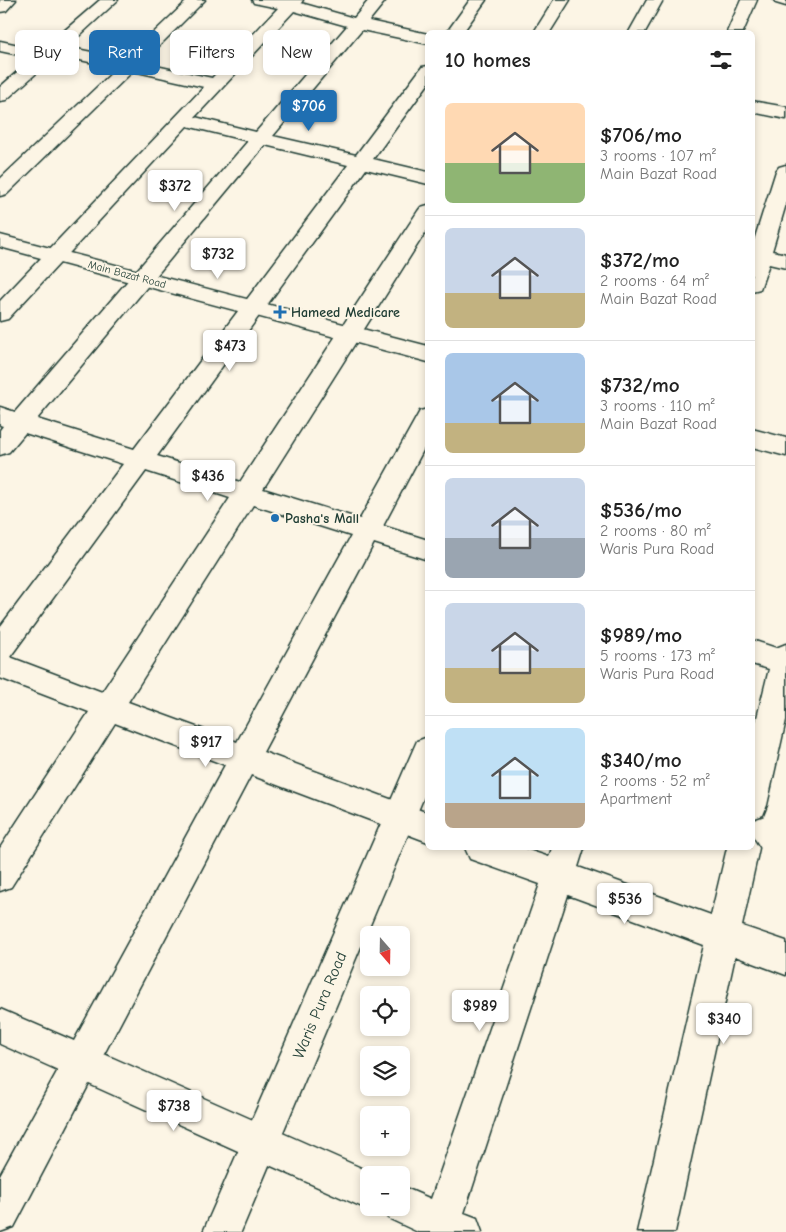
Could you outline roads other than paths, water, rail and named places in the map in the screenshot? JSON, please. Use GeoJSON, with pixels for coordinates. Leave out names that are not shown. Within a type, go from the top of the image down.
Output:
{"type":"FeatureCollection","features":[{"type":"Feature","properties":{"kind":"street"},"geometry":{"type":"LineString","coordinates":[[0,7],[8,0]]}},
{"type":"Feature","properties":{"kind":"street"},"geometry":{"type":"LineString","coordinates":[[75,30],[110,0]]}},
{"type":"Feature","properties":{"kind":"street"},"geometry":{"type":"LineString","coordinates":[[160,36],[197,0]]}},
{"type":"Feature","properties":{"kind":"street"},"geometry":{"type":"LineString","coordinates":[[260,0],[293,3],[357,24],[425,38]]}},
{"type":"Feature","properties":{"kind":"street"},"geometry":{"type":"LineString","coordinates":[[0,446],[10,419],[142,278],[378,0]]}},
{"type":"Feature","properties":{"kind":"street"},"geometry":{"type":"LineString","coordinates":[[456,30],[478,0]]}},
{"type":"Feature","properties":{"kind":"street"},"geometry":{"type":"LineString","coordinates":[[543,30],[562,0]]}},
{"type":"Feature","properties":{"kind":"street"},"geometry":{"type":"LineString","coordinates":[[638,30],[655,0]]}},
{"type":"Feature","properties":{"kind":"street"},"geometry":{"type":"LineString","coordinates":[[737,30],[749,0]]}},
{"type":"Feature","properties":{"kind":"street"},"geometry":{"type":"LineString","coordinates":[[782,0],[786,1]]}},
{"type":"Feature","properties":{"kind":"street"},"geometry":{"type":"LineString","coordinates":[[0,314],[293,3]]}},
{"type":"Feature","properties":{"kind":"street"},"geometry":{"type":"LineString","coordinates":[[0,46],[15,48]]}},
{"type":"Feature","properties":{"kind":"street"},"geometry":{"type":"LineString","coordinates":[[160,72],[216,84]]}},
{"type":"Feature","properties":{"kind":"street"},"geometry":{"type":"LineString","coordinates":[[0,96],[24,75]]}},
{"type":"Feature","properties":{"kind":"street"},"geometry":{"type":"LineString","coordinates":[[0,190],[120,75]]}},
{"type":"Feature","properties":{"kind":"street"},"geometry":{"type":"LineString","coordinates":[[0,649],[425,75]]}},
{"type":"Feature","properties":{"kind":"street"},"geometry":{"type":"LineString","coordinates":[[755,107],[786,113]]}},
{"type":"Feature","properties":{"kind":"street"},"geometry":{"type":"LineString","coordinates":[[183,120],[425,177]]}},
{"type":"Feature","properties":{"kind":"street"},"geometry":{"type":"LineString","coordinates":[[786,171],[757,254],[786,261]]}},
{"type":"Feature","properties":{"kind":"street"},"geometry":{"type":"LineString","coordinates":[[0,876],[425,216]]}},
{"type":"Feature","properties":{"kind":"street","name":"Main Bazat Road"},"geometry":{"type":"LineString","coordinates":[[0,241],[425,353]]}},
{"type":"Feature","properties":{"kind":"street"},"geometry":{"type":"LineString","coordinates":[[10,419],[425,549]]}},
{"type":"Feature","properties":{"kind":"street"},"geometry":{"type":"LineString","coordinates":[[0,1214],[425,422]]}},
{"type":"Feature","properties":{"kind":"street"},"geometry":{"type":"LineString","coordinates":[[755,439],[786,447]]}},
{"type":"Feature","properties":{"kind":"street"},"geometry":{"type":"LineString","coordinates":[[755,653],[786,660],[755,792]]}},
{"type":"Feature","properties":{"kind":"street"},"geometry":{"type":"LineString","coordinates":[[0,666],[413,823]]}},
{"type":"Feature","properties":{"kind":"street","name":"Waris Pura Road"},"geometry":{"type":"LineString","coordinates":[[222,1232],[260,1143],[413,823],[425,765]]}},
{"type":"Feature","properties":{"kind":"street"},"geometry":{"type":"LineString","coordinates":[[493,850],[563,862],[723,936],[786,958]]}},
{"type":"Feature","properties":{"kind":"street"},"geometry":{"type":"LineString","coordinates":[[656,1232],[743,850]]}},
{"type":"Feature","properties":{"kind":"street"},"geometry":{"type":"LineString","coordinates":[[410,1210],[448,1229],[563,862]]}},
{"type":"Feature","properties":{"kind":"street"},"geometry":{"type":"LineString","coordinates":[[0,1026],[360,1187]]}},
{"type":"Feature","properties":{"kind":"place","name":"Hameed Medicare"},"geometry":{"type":"Point","coordinates":[280,312]}},
{"type":"Feature","properties":{"kind":"place","name":"Pasha's Mall"},"geometry":{"type":"Point","coordinates":[275,518]}}]}
